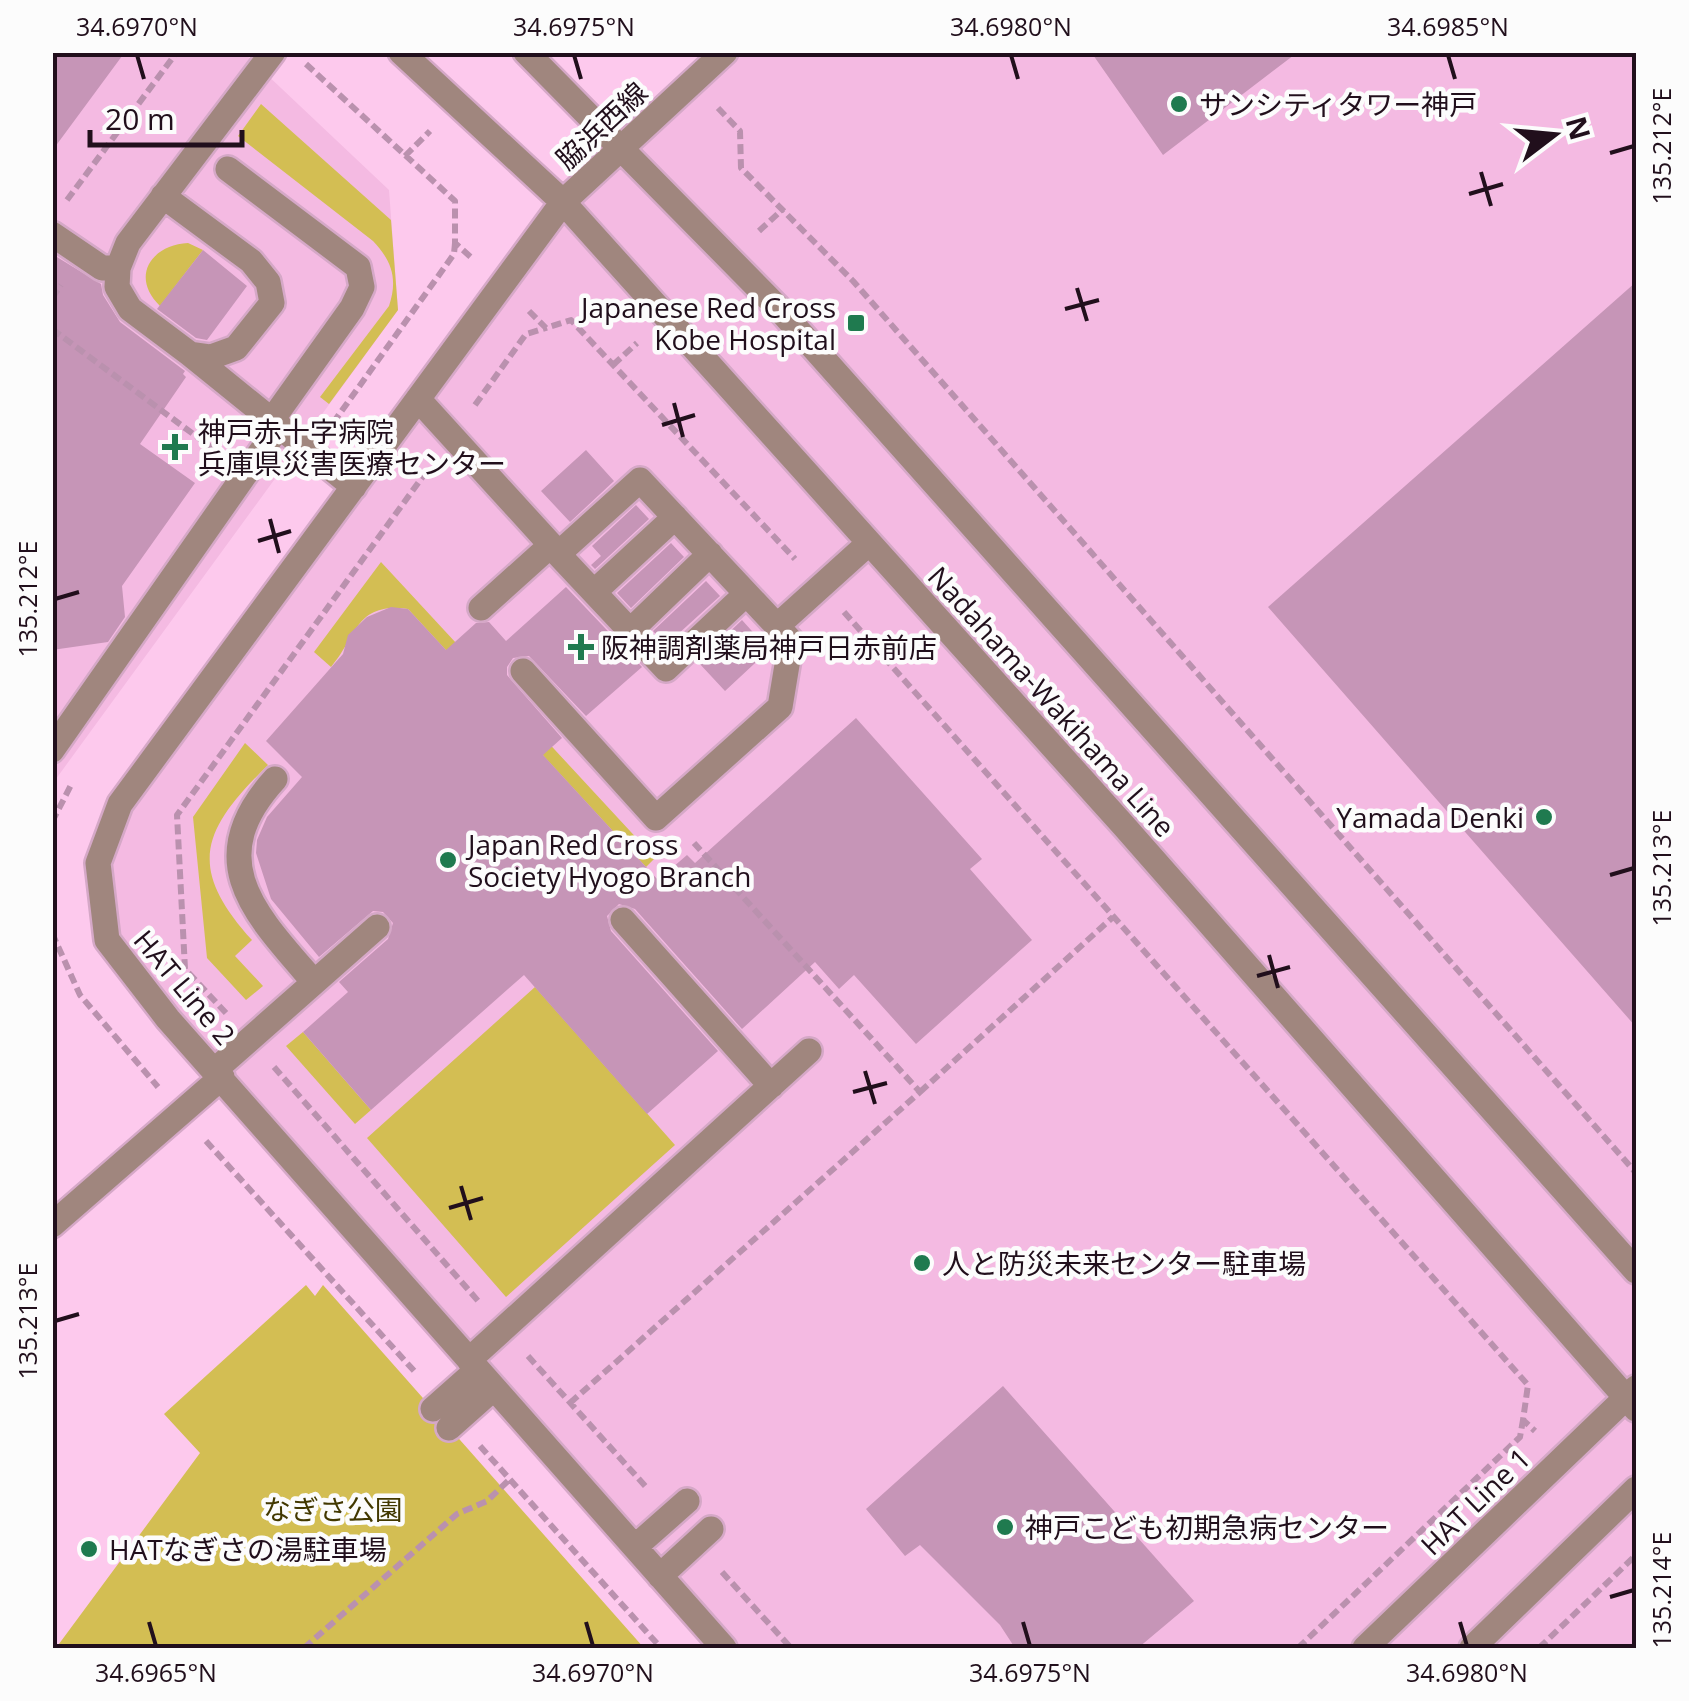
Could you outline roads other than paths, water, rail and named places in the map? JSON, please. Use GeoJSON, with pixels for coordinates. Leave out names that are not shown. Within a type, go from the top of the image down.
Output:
{"type":"FeatureCollection","features":[{"type":"Feature","properties":{"kind":"street"},"geometry":{"type":"LineString","coordinates":[[273,52],[128,242],[118,268],[118,287],[130,309],[354,487]]}},
{"type":"Feature","properties":{"kind":"street","name":"Nadahama-Wakihama Line"},"geometry":{"type":"LineString","coordinates":[[401,52],[562,202],[1633,1398]]}},
{"type":"Feature","properties":{"kind":"street","name":"Nadahama-Wakihama Line"},"geometry":{"type":"LineString","coordinates":[[526,52],[780,310],[1636,1271]]}},
{"type":"Feature","properties":{"kind":"street","name":"脇浜西線"},"geometry":{"type":"LineString","coordinates":[[562,202],[725,52]]}},
{"type":"Feature","properties":{"kind":"street"},"geometry":{"type":"LineString","coordinates":[[52,750],[269,418],[352,308],[362,286],[358,267],[228,169]]}},
{"type":"Feature","properties":{"kind":"street"},"geometry":{"type":"LineString","coordinates":[[163,196],[251,261],[268,282],[272,303],[236,348],[211,356],[190,354]]}},
{"type":"Feature","properties":{"kind":"street","name":"HAT Line 2"},"geometry":{"type":"LineString","coordinates":[[562,202],[120,804],[98,863],[107,940],[168,1020],[724,1648]]}},
{"type":"Feature","properties":{"kind":"street"},"geometry":{"type":"LineString","coordinates":[[56,222],[102,268],[118,268]]}},
{"type":"Feature","properties":{"kind":"street"},"geometry":{"type":"LineString","coordinates":[[236,348],[236,367],[242,385],[269,418]]}},
{"type":"Feature","properties":{"kind":"street"},"geometry":{"type":"LineString","coordinates":[[418,399],[666,669],[746,594]]}},
{"type":"Feature","properties":{"kind":"street"},"geometry":{"type":"LineString","coordinates":[[481,608],[640,480],[790,641],[780,707],[656,818],[523,671]]}},
{"type":"Feature","properties":{"kind":"street"},"geometry":{"type":"LineString","coordinates":[[594,592],[675,517]]}},
{"type":"Feature","properties":{"kind":"street"},"geometry":{"type":"LineString","coordinates":[[777,626],[869,542]]}},
{"type":"Feature","properties":{"kind":"street"},"geometry":{"type":"LineString","coordinates":[[630,631],[710,554]]}},
{"type":"Feature","properties":{"kind":"street"},"geometry":{"type":"LineString","coordinates":[[275,779],[244,823],[238,849],[241,877],[253,907],[270,932],[314,982]]}},
{"type":"Feature","properties":{"kind":"street"},"geometry":{"type":"LineString","coordinates":[[623,920],[770,1086]]}},
{"type":"Feature","properties":{"kind":"street"},"geometry":{"type":"LineString","coordinates":[[52,1225],[181,1113],[249,1039],[377,927]]}},
{"type":"Feature","properties":{"kind":"street"},"geometry":{"type":"LineString","coordinates":[[445,1415],[480,1373],[503,1330],[809,1052]]}},
{"type":"Feature","properties":{"kind":"street","name":"HAT Line 1"},"geometry":{"type":"LineString","coordinates":[[1365,1648],[1633,1398]]}},
{"type":"Feature","properties":{"kind":"street"},"geometry":{"type":"LineString","coordinates":[[1472,1648],[1636,1489]]}},
{"type":"Feature","properties":{"kind":"street"},"geometry":{"type":"LineString","coordinates":[[634,1548],[679,1508]]}},
{"type":"Feature","properties":{"kind":"street"},"geometry":{"type":"LineString","coordinates":[[660,1576],[704,1536]]}},
{"type":"Feature","properties":{"kind":"place","name":"サンシティタワー神戸"},"geometry":{"type":"Point","coordinates":[1179,104]}},
{"type":"Feature","properties":{"kind":"place","name":"Japanese Red Cross Kobe Hospital"},"geometry":{"type":"Point","coordinates":[856,323]}},
{"type":"Feature","properties":{"kind":"place","name":"神戸赤十字病院 兵庫県災害医療センター"},"geometry":{"type":"Point","coordinates":[175,447]}},
{"type":"Feature","properties":{"kind":"place","name":"阪神調剤薬局神戸日赤前店"},"geometry":{"type":"Point","coordinates":[581,647]}},
{"type":"Feature","properties":{"kind":"place","name":"Yamada Denki"},"geometry":{"type":"Point","coordinates":[1544,817]}},
{"type":"Feature","properties":{"kind":"place","name":"Japan Red Cross Society Hyogo Branch"},"geometry":{"type":"Point","coordinates":[448,860]}},
{"type":"Feature","properties":{"kind":"place","name":"人と防災未来センター駐車場"},"geometry":{"type":"Point","coordinates":[922,1263]}},
{"type":"Feature","properties":{"kind":"place","name":"神戸こども初期急病センター"},"geometry":{"type":"Point","coordinates":[1005,1527]}},
{"type":"Feature","properties":{"kind":"place","name":"HATなぎさの湯駐車場"},"geometry":{"type":"Point","coordinates":[89,1549]}},
{"type":"Feature","properties":{"kind":"park label","name":"なぎさ公園"},"geometry":{"type":"Point","coordinates":[333,1509]}}]}
